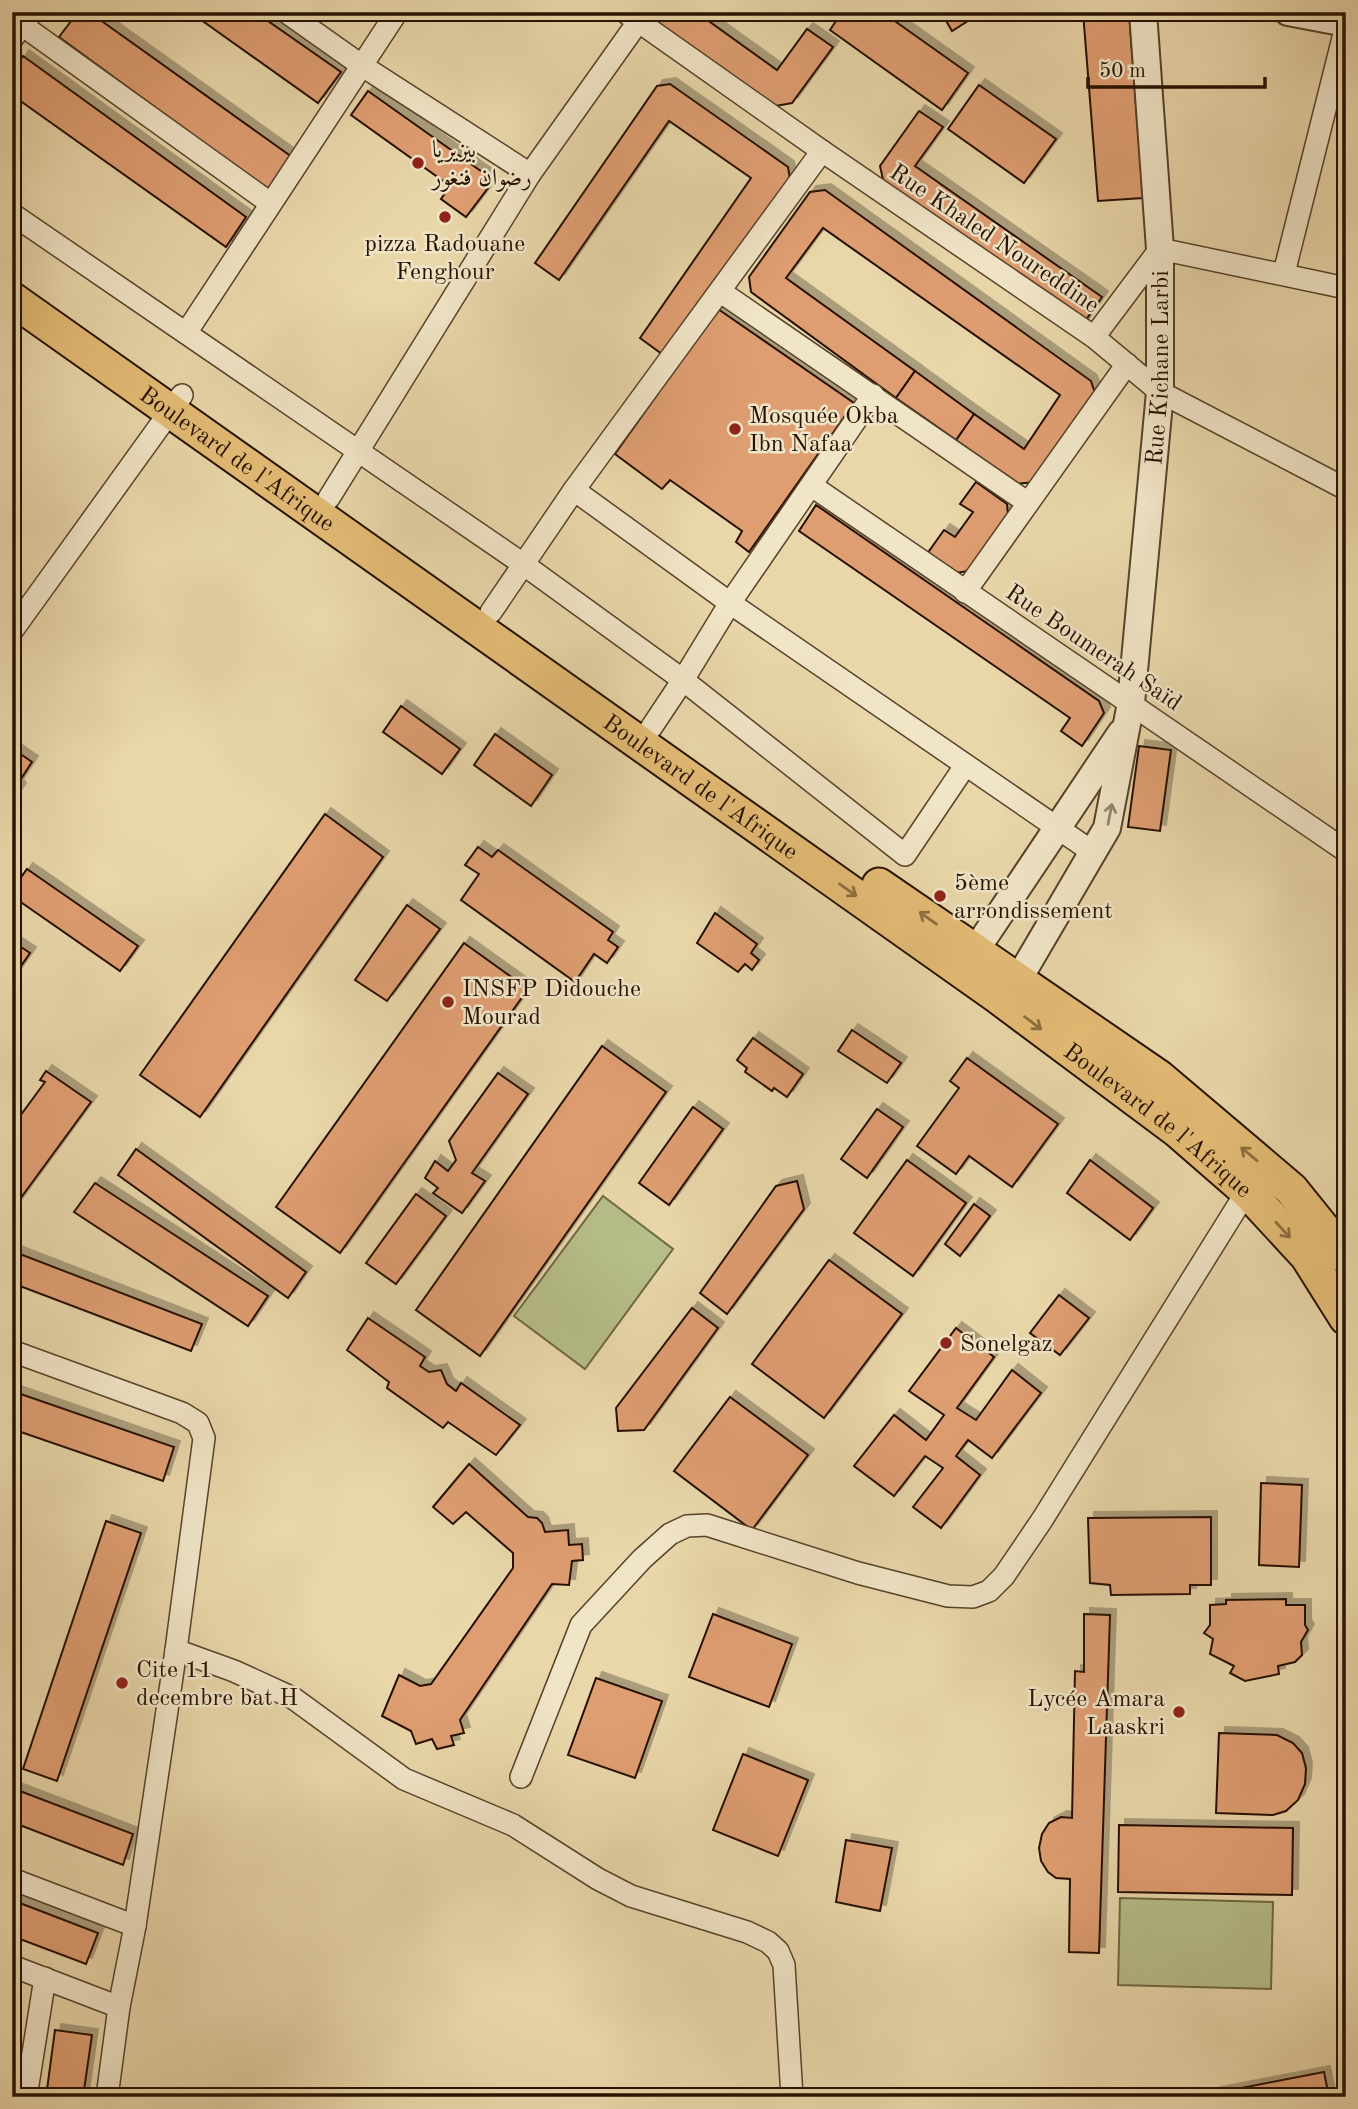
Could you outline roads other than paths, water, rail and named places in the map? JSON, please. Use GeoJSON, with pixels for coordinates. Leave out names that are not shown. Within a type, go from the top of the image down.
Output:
{"type":"FeatureCollection","features":[{"type":"Feature","properties":{"kind":"main road","name":"Boulevard de l'Afrique"},"geometry":{"type":"LineString","coordinates":[[12,276],[176,402],[998,996],[1178,1131],[1247,1191],[1307,1256],[1346,1318]]}},
{"type":"Feature","properties":{"kind":"main road","name":"Boulevard de l'Afrique"},"geometry":{"type":"LineString","coordinates":[[12,299],[329,498],[651,728],[1159,1077],[1291,1189],[1346,1257]]}},
{"type":"Feature","properties":{"kind":"street"},"geometry":{"type":"LineString","coordinates":[[286,12],[361,65],[530,174]]}},
{"type":"Feature","properties":{"kind":"street"},"geometry":{"type":"LineString","coordinates":[[186,333],[397,12]]}},
{"type":"Feature","properties":{"kind":"street","name":"Rue Kichane Larbi"},"geometry":{"type":"LineString","coordinates":[[1018,980],[1107,828],[1129,713],[1160,392],[1160,249],[1143,12]]}},
{"type":"Feature","properties":{"kind":"street"},"geometry":{"type":"LineString","coordinates":[[1284,273],[1346,24],[1288,12]]}},
{"type":"Feature","properties":{"kind":"street"},"geometry":{"type":"LineString","coordinates":[[329,498],[631,17]]}},
{"type":"Feature","properties":{"kind":"street","name":"Rue Khaled Noureddine"},"geometry":{"type":"LineString","coordinates":[[631,17],[1094,337],[1160,392],[1346,489]]}},
{"type":"Feature","properties":{"kind":"street"},"geometry":{"type":"LineString","coordinates":[[22,26],[270,203]]}},
{"type":"Feature","properties":{"kind":"street"},"geometry":{"type":"LineString","coordinates":[[491,612],[574,490],[822,151]]}},
{"type":"Feature","properties":{"kind":"street"},"geometry":{"type":"LineString","coordinates":[[12,214],[523,564],[683,680],[905,855],[965,766]]}},
{"type":"Feature","properties":{"kind":"street"},"geometry":{"type":"LineString","coordinates":[[1094,337],[1160,249],[1346,288]]}},
{"type":"Feature","properties":{"kind":"street"},"geometry":{"type":"LineString","coordinates":[[721,292],[1028,503]]}},
{"type":"Feature","properties":{"kind":"street"},"geometry":{"type":"LineString","coordinates":[[965,592],[1127,363]]}},
{"type":"Feature","properties":{"kind":"street"},"geometry":{"type":"LineString","coordinates":[[651,728],[730,603],[873,395]]}},
{"type":"Feature","properties":{"kind":"street"},"geometry":{"type":"LineString","coordinates":[[12,631],[22,600],[176,402]]}},
{"type":"Feature","properties":{"kind":"street","name":"Rue Boumerah Saïd"},"geometry":{"type":"LineString","coordinates":[[812,486],[965,592],[1129,713],[1346,852]]}},
{"type":"Feature","properties":{"kind":"street"},"geometry":{"type":"LineString","coordinates":[[574,490],[730,603],[1094,853]]}},
{"type":"Feature","properties":{"kind":"street","name":"Rue Kichane Larbi"},"geometry":{"type":"LineString","coordinates":[[975,951],[1129,713]]}},
{"type":"Feature","properties":{"kind":"street"},"geometry":{"type":"LineString","coordinates":[[1291,1189],[1346,1228]]}},
{"type":"Feature","properties":{"kind":"street"},"geometry":{"type":"LineString","coordinates":[[521,1777],[582,1625],[642,1559],[670,1534],[687,1526],[707,1525],[858,1573],[948,1596],[973,1597],[989,1591],[1004,1576],[1042,1520],[1247,1191]]}},
{"type":"Feature","properties":{"kind":"street"},"geometry":{"type":"LineString","coordinates":[[12,1351],[182,1413],[198,1423],[204,1437],[176,1650],[107,2097]]}},
{"type":"Feature","properties":{"kind":"street"},"geometry":{"type":"LineString","coordinates":[[176,1650],[234,1671],[293,1698],[404,1779],[513,1825],[598,1879],[631,1896],[747,1931],[768,1942],[778,1951],[784,1965],[792,2097]]}},
{"type":"Feature","properties":{"kind":"street"},"geometry":{"type":"LineString","coordinates":[[12,1879],[135,1926]]}},
{"type":"Feature","properties":{"kind":"street"},"geometry":{"type":"LineString","coordinates":[[12,1966],[119,2007]]}},
{"type":"Feature","properties":{"kind":"street"},"geometry":{"type":"LineString","coordinates":[[26,2097],[45,1978]]}},
{"type":"Feature","properties":{"kind":"place","name":"بيزيريا رضوان فنغور"},"geometry":{"type":"Point","coordinates":[418,163]}},
{"type":"Feature","properties":{"kind":"place","name":"pizza Radouane Fenghour"},"geometry":{"type":"Point","coordinates":[445,217]}},
{"type":"Feature","properties":{"kind":"place","name":"Mosquée Okba Ibn Nafaa"},"geometry":{"type":"Point","coordinates":[735,429]}},
{"type":"Feature","properties":{"kind":"place","name":"5ème arrondissement"},"geometry":{"type":"Point","coordinates":[940,896]}},
{"type":"Feature","properties":{"kind":"place","name":"INSFP Didouche Mourad"},"geometry":{"type":"Point","coordinates":[448,1002]}},
{"type":"Feature","properties":{"kind":"place","name":"Sonelgaz"},"geometry":{"type":"Point","coordinates":[946,1343]}},
{"type":"Feature","properties":{"kind":"place","name":"Cite 11 decembre bat H"},"geometry":{"type":"Point","coordinates":[122,1683]}},
{"type":"Feature","properties":{"kind":"place","name":"Lycée Amara Laaskri"},"geometry":{"type":"Point","coordinates":[1179,1712]}}]}
